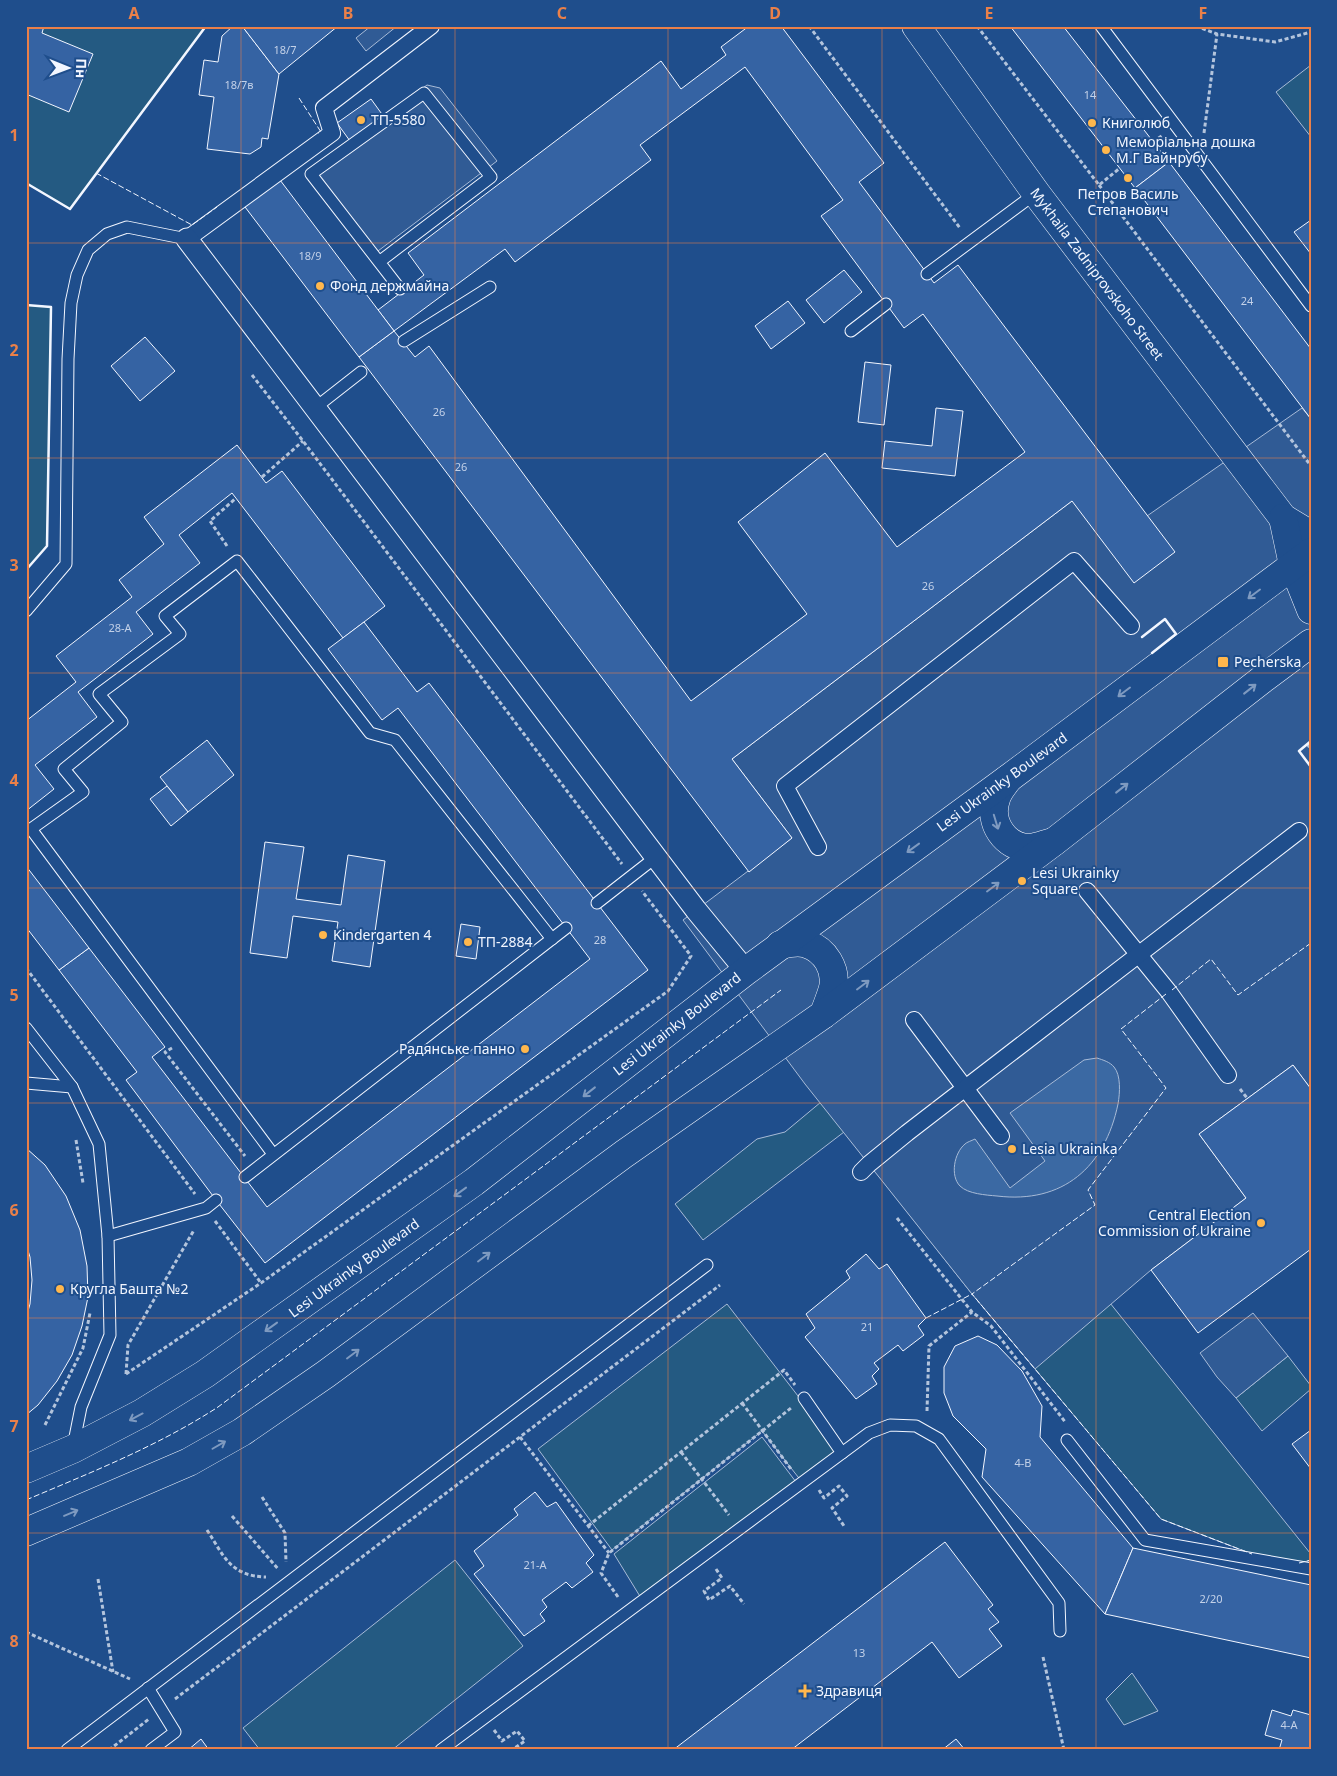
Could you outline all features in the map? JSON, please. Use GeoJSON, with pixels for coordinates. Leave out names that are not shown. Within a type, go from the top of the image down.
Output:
{"type":"FeatureCollection","features":[{"type":"Feature","properties":{"kind":"main road","name":"Mykhaila Zadniprovskoho Street"},"geometry":{"type":"LineString","coordinates":[[916,26],[1036,193],[1283,518],[1302,558]]}},
{"type":"Feature","properties":{"kind":"main road","name":"Mykhaila Zadniprovskoho Street"},"geometry":{"type":"LineString","coordinates":[[1283,518],[1311,535]]}},
{"type":"Feature","properties":{"kind":"main road"},"geometry":{"type":"LineString","coordinates":[[1302,558],[1311,610]]}},
{"type":"Feature","properties":{"kind":"main road","name":"Lesi Ukrainky Boulevard"},"geometry":{"type":"LineString","coordinates":[[26,1468],[73,1449],[142,1414],[213,1368],[474,1182],[780,945],[1009,778],[1302,558]]}},
{"type":"Feature","properties":{"kind":"main road"},"geometry":{"type":"LineString","coordinates":[[26,1532],[189,1462],[242,1432],[326,1374],[624,1154],[824,1014],[1055,841],[1311,643]]}},
{"type":"Feature","properties":{"kind":"main road"},"geometry":{"type":"LineString","coordinates":[[1009,778],[996,798],[994,808],[994,818],[1003,836],[1020,846],[1030,848],[1055,841]]}},
{"type":"Feature","properties":{"kind":"main road"},"geometry":{"type":"LineString","coordinates":[[780,945],[798,942],[807,944],[827,958],[834,974],[833,987],[824,1014]]}},
{"type":"Feature","properties":{"kind":"street"},"geometry":{"type":"LineString","coordinates":[[431,26],[324,108],[332,133],[187,239],[710,928],[746,971]]}},
{"type":"Feature","properties":{"kind":"street"},"geometry":{"type":"LineString","coordinates":[[818,847],[785,786],[1074,561],[1131,626]]}},
{"type":"Feature","properties":{"kind":"street"},"geometry":{"type":"LineString","coordinates":[[860,1172],[1299,831]]}},
{"type":"Feature","properties":{"kind":"street"},"geometry":{"type":"LineString","coordinates":[[1087,891],[1169,992],[1228,1075]]}},
{"type":"Feature","properties":{"kind":"street"},"geometry":{"type":"LineString","coordinates":[[914,1020],[1001,1136]]}},
{"type":"Feature","properties":{"kind":"lane"},"geometry":{"type":"LineString","coordinates":[[1101,26],[1311,306]]}},
{"type":"Feature","properties":{"kind":"lane"},"geometry":{"type":"LineString","coordinates":[[379,262],[491,177],[424,93],[311,174],[379,262],[400,289]]}},
{"type":"Feature","properties":{"kind":"lane"},"geometry":{"type":"LineString","coordinates":[[927,274],[1036,193]]}},
{"type":"Feature","properties":{"kind":"lane"},"geometry":{"type":"LineString","coordinates":[[26,611],[66,564],[68,359],[72,303],[77,275],[88,250],[107,234],[127,227],[187,239]]}},
{"type":"Feature","properties":{"kind":"lane"},"geometry":{"type":"LineString","coordinates":[[404,341],[490,287]]}},
{"type":"Feature","properties":{"kind":"lane"},"geometry":{"type":"LineString","coordinates":[[851,331],[886,304]]}},
{"type":"Feature","properties":{"kind":"lane"},"geometry":{"type":"LineString","coordinates":[[420,316],[427,326]]}},
{"type":"Feature","properties":{"kind":"lane"},"geometry":{"type":"LineString","coordinates":[[315,408],[361,372]]}},
{"type":"Feature","properties":{"kind":"lane"},"geometry":{"type":"LineString","coordinates":[[273,1154],[32,829],[83,792],[64,769],[122,722],[99,694],[180,634],[165,616],[237,561],[370,733],[395,740],[552,939]]}},
{"type":"Feature","properties":{"kind":"lane"},"geometry":{"type":"LineString","coordinates":[[597,903],[656,857]]}},
{"type":"Feature","properties":{"kind":"lane"},"geometry":{"type":"LineString","coordinates":[[245,1177],[566,928]]}},
{"type":"Feature","properties":{"kind":"lane"},"geometry":{"type":"LineString","coordinates":[[26,1028],[72,1087],[99,1144],[108,1236],[110,1335],[81,1406],[73,1449]]}},
{"type":"Feature","properties":{"kind":"lane"},"geometry":{"type":"LineString","coordinates":[[26,1083],[72,1087]]}},
{"type":"Feature","properties":{"kind":"lane"},"geometry":{"type":"LineString","coordinates":[[108,1236],[206,1208],[216,1200]]}},
{"type":"Feature","properties":{"kind":"lane"},"geometry":{"type":"LineString","coordinates":[[67,1750],[286,1578],[707,1265]]}},
{"type":"Feature","properties":{"kind":"lane"},"geometry":{"type":"LineString","coordinates":[[804,1398],[842,1452]]}},
{"type":"Feature","properties":{"kind":"lane"},"geometry":{"type":"LineString","coordinates":[[441,1750],[842,1452],[869,1433],[890,1425],[916,1426],[939,1439],[1059,1602],[1060,1631]]}},
{"type":"Feature","properties":{"kind":"lane"},"geometry":{"type":"LineString","coordinates":[[1067,1440],[1145,1540],[1311,1569]]}},
{"type":"Feature","properties":{"kind":"lane"},"geometry":{"type":"LineString","coordinates":[[148,1688],[175,1732],[151,1750]]}},
{"type":"Feature","properties":{"kind":"path"},"geometry":{"type":"LineString","coordinates":[[809,26],[970,241]]}},
{"type":"Feature","properties":{"kind":"path"},"geometry":{"type":"LineString","coordinates":[[976,26],[1311,466]]}},
{"type":"Feature","properties":{"kind":"path"},"geometry":{"type":"LineString","coordinates":[[1196,26],[1217,34],[1275,42],[1311,32]]}},
{"type":"Feature","properties":{"kind":"path"},"geometry":{"type":"LineString","coordinates":[[1201,158],[1217,34]]}},
{"type":"Feature","properties":{"kind":"path"},"geometry":{"type":"LineString","coordinates":[[1099,186],[1120,168]]}},
{"type":"Feature","properties":{"kind":"path"},"geometry":{"type":"LineString","coordinates":[[206,1208],[128,1345],[126,1374],[261,1283],[668,991],[691,956],[252,375]]}},
{"type":"Feature","properties":{"kind":"path"},"geometry":{"type":"LineString","coordinates":[[262,477],[303,441]]}},
{"type":"Feature","properties":{"kind":"path"},"geometry":{"type":"LineString","coordinates":[[229,549],[210,521],[235,499]]}},
{"type":"Feature","properties":{"kind":"path"},"geometry":{"type":"LineString","coordinates":[[1307,744],[1311,749]]}},
{"type":"Feature","properties":{"kind":"path"},"geometry":{"type":"LineString","coordinates":[[26,968],[261,1283]]}},
{"type":"Feature","properties":{"kind":"path"},"geometry":{"type":"LineString","coordinates":[[75,1135],[84,1192]]}},
{"type":"Feature","properties":{"kind":"path"},"geometry":{"type":"LineString","coordinates":[[897,1218],[972,1312],[991,1326],[1069,1427]]}},
{"type":"Feature","properties":{"kind":"path"},"geometry":{"type":"LineString","coordinates":[[108,1750],[720,1285]]}},
{"type":"Feature","properties":{"kind":"path"},"geometry":{"type":"LineString","coordinates":[[45,1425],[83,1348],[91,1311]]}},
{"type":"Feature","properties":{"kind":"path"},"geometry":{"type":"LineString","coordinates":[[929,1346],[972,1312]]}},
{"type":"Feature","properties":{"kind":"path"},"geometry":{"type":"LineString","coordinates":[[588,1526],[784,1370]]}},
{"type":"Feature","properties":{"kind":"path"},"geometry":{"type":"LineString","coordinates":[[628,1611],[601,1573],[609,1553],[804,1398]]}},
{"type":"Feature","properties":{"kind":"path"},"geometry":{"type":"LineString","coordinates":[[742,1403],[762,1431],[805,1480],[824,1498],[839,1486],[847,1496],[832,1508],[844,1526]]}},
{"type":"Feature","properties":{"kind":"path"},"geometry":{"type":"LineString","coordinates":[[520,1437],[609,1553]]}},
{"type":"Feature","properties":{"kind":"path"},"geometry":{"type":"LineString","coordinates":[[681,1452],[739,1529]]}},
{"type":"Feature","properties":{"kind":"path"},"geometry":{"type":"LineString","coordinates":[[262,1497],[285,1533],[286,1578]]}},
{"type":"Feature","properties":{"kind":"path"},"geometry":{"type":"LineString","coordinates":[[232,1516],[286,1578]]}},
{"type":"Feature","properties":{"kind":"path"},"geometry":{"type":"LineString","coordinates":[[207,1530],[230,1565],[243,1573],[263,1577],[286,1578]]}},
{"type":"Feature","properties":{"kind":"path"},"geometry":{"type":"LineString","coordinates":[[705,1554],[722,1578],[704,1591],[709,1600],[730,1586],[744,1604]]}},
{"type":"Feature","properties":{"kind":"path"},"geometry":{"type":"LineString","coordinates":[[98,1579],[114,1672]]}},
{"type":"Feature","properties":{"kind":"path"},"geometry":{"type":"LineString","coordinates":[[26,1632],[148,1688]]}},
{"type":"Feature","properties":{"kind":"path"},"geometry":{"type":"LineString","coordinates":[[1043,1657],[1064,1750]]}},
{"type":"Feature","properties":{"kind":"path"},"geometry":{"type":"LineString","coordinates":[[484,1718],[502,1741],[517,1731],[525,1741],[512,1750]]}},
{"type":"Feature","properties":{"kind":"shaded area"},"geometry":{"type":"Polygon","coordinates":[[[26,26],[206,26],[70,209],[26,183],[26,26]]]}},
{"type":"Feature","properties":{"kind":"shaded area"},"geometry":{"type":"Polygon","coordinates":[[[371,26],[397,26],[366,51],[356,38],[371,26]]]}},
{"type":"Feature","properties":{"kind":"shaded area"},"geometry":{"type":"Polygon","coordinates":[[[1311,65],[1311,137],[1276,92],[1311,65]]]}},
{"type":"Feature","properties":{"kind":"shaded area"},"geometry":{"type":"Polygon","coordinates":[[[427,85],[440,88],[497,161],[374,254],[310,172],[427,85]]]}},
{"type":"Feature","properties":{"kind":"shaded area"},"geometry":{"type":"Polygon","coordinates":[[[26,305],[51,307],[47,546],[26,570],[26,305]]]}},
{"type":"Feature","properties":{"kind":"shaded area","name":"Lesi Ukrainky Square"},"geometry":{"type":"Polygon","coordinates":[[[1302,408],[1311,419],[1311,1089],[1293,1065],[1199,1134],[1246,1198],[1151,1270],[1035,1369],[972,1294],[805,1084],[683,920],[792,838],[732,759],[1072,501],[1147,516],[1302,408]]]}},
{"type":"Feature","properties":{"kind":"shaded area"},"geometry":{"type":"Polygon","coordinates":[[[1097,1058],[1106,1061],[1116,1070],[1119,1084],[1118,1104],[1112,1126],[1103,1146],[1091,1163],[1077,1177],[1061,1187],[1042,1194],[1021,1197],[977,1194],[960,1186],[954,1171],[956,1159],[961,1148],[975,1139],[1010,1188],[1045,1161],[1010,1113],[1084,1060],[1097,1058]]]}},
{"type":"Feature","properties":{"kind":"shaded area"},"geometry":{"type":"Polygon","coordinates":[[[821,1102],[1102,1293],[1310,1553],[1311,1560],[1286,1567],[1161,1519],[972,1294],[844,1132],[703,1240],[675,1204],[757,1139],[785,1132],[821,1102]]]}},
{"type":"Feature","properties":{"kind":"shaded area"},"geometry":{"type":"Polygon","coordinates":[[[727,1304],[842,1453],[802,1482],[762,1431],[612,1550],[538,1449],[727,1304]]]}},
{"type":"Feature","properties":{"kind":"shaded area"},"geometry":{"type":"Polygon","coordinates":[[[1253,1313],[1288,1356],[1236,1398],[1217,1377],[1200,1353],[1253,1313]]]}},
{"type":"Feature","properties":{"kind":"shaded area"},"geometry":{"type":"Polygon","coordinates":[[[1288,1356],[1311,1386],[1311,1389],[1262,1431],[1236,1398],[1288,1356]]]}},
{"type":"Feature","properties":{"kind":"shaded area"},"geometry":{"type":"Polygon","coordinates":[[[762,1437],[796,1482],[641,1598],[614,1554],[762,1437]]]}},
{"type":"Feature","properties":{"kind":"shaded area"},"geometry":{"type":"Polygon","coordinates":[[[455,1560],[523,1646],[392,1750],[260,1750],[243,1728],[455,1560]]]}},
{"type":"Feature","properties":{"kind":"shaded area"},"geometry":{"type":"Polygon","coordinates":[[[1132,1673],[1158,1711],[1124,1725],[1106,1699],[1132,1673]]]}},
{"type":"Feature","properties":{"kind":"building"},"geometry":{"type":"Polygon","coordinates":[[[26,26],[44,26],[42,33],[93,54],[69,112],[26,94],[26,26]]]}},
{"type":"Feature","properties":{"kind":"building"},"geometry":{"type":"Polygon","coordinates":[[[233,26],[242,26],[279,74],[268,139],[262,138],[261,147],[250,154],[207,149],[214,97],[199,95],[204,60],[218,62],[222,36],[233,26]]]}},
{"type":"Feature","properties":{"kind":"building"},"geometry":{"type":"Polygon","coordinates":[[[242,26],[338,26],[279,74],[242,26]]]}},
{"type":"Feature","properties":{"kind":"building"},"geometry":{"type":"Polygon","coordinates":[[[749,26],[781,26],[884,163],[859,182],[934,283],[958,265],[1175,552],[1134,583],[1072,501],[732,759],[792,838],[749,872],[359,357],[394,331],[378,310],[424,275],[408,253],[661,61],[681,89],[726,55],[721,47],[749,26]],[[745,67],[640,145],[651,160],[515,262],[505,249],[394,331],[415,357],[429,346],[691,701],[807,614],[738,522],[825,453],[897,547],[1025,452],[923,314],[904,328],[821,216],[843,200],[745,67]]]}},
{"type":"Feature","properties":{"kind":"building"},"geometry":{"type":"Polygon","coordinates":[[[1010,26],[1063,26],[1169,162],[1135,188],[1010,26]]]}},
{"type":"Feature","properties":{"kind":"building","name":"ТП-5580"},"geometry":{"type":"Polygon","coordinates":[[[371,99],[384,117],[350,141],[337,123],[371,99]]]}},
{"type":"Feature","properties":{"kind":"building"},"geometry":{"type":"Polygon","coordinates":[[[1169,162],[1311,349],[1311,419],[1135,188],[1169,162]]]}},
{"type":"Feature","properties":{"kind":"building"},"geometry":{"type":"Polygon","coordinates":[[[277,176],[394,331],[359,357],[242,203],[277,176]]]}},
{"type":"Feature","properties":{"kind":"building"},"geometry":{"type":"Polygon","coordinates":[[[1311,220],[1311,254],[1294,232],[1311,220]]]}},
{"type":"Feature","properties":{"kind":"building"},"geometry":{"type":"Polygon","coordinates":[[[844,270],[862,292],[824,323],[806,300],[844,270]]]}},
{"type":"Feature","properties":{"kind":"building"},"geometry":{"type":"Polygon","coordinates":[[[788,301],[805,323],[771,349],[755,326],[788,301]]]}},
{"type":"Feature","properties":{"kind":"building"},"geometry":{"type":"Polygon","coordinates":[[[145,337],[175,371],[140,401],[111,366],[145,337]]]}},
{"type":"Feature","properties":{"kind":"building"},"geometry":{"type":"Polygon","coordinates":[[[865,362],[891,365],[884,425],[858,422],[865,362]]]}},
{"type":"Feature","properties":{"kind":"building"},"geometry":{"type":"Polygon","coordinates":[[[936,408],[963,411],[955,476],[882,468],[885,441],[932,446],[936,408]]]}},
{"type":"Feature","properties":{"kind":"building"},"geometry":{"type":"Polygon","coordinates":[[[237,445],[266,483],[282,471],[385,606],[343,638],[232,493],[179,535],[200,563],[136,612],[153,634],[78,692],[97,717],[35,765],[54,789],[26,811],[26,721],[76,682],[56,656],[132,597],[119,580],[164,544],[144,517],[237,445]]]}},
{"type":"Feature","properties":{"kind":"building"},"geometry":{"type":"Polygon","coordinates":[[[364,622],[417,692],[429,683],[648,970],[265,1263],[126,1080],[137,1072],[59,970],[89,948],[165,1047],[152,1057],[267,1207],[590,959],[398,708],[382,720],[328,649],[364,622]]]}},
{"type":"Feature","properties":{"kind":"building"},"geometry":{"type":"Polygon","coordinates":[[[207,740],[234,775],[188,812],[160,777],[207,740]]]}},
{"type":"Feature","properties":{"kind":"building"},"geometry":{"type":"Polygon","coordinates":[[[167,786],[188,812],[171,826],[150,799],[167,786]]]}},
{"type":"Feature","properties":{"kind":"building"},"geometry":{"type":"Polygon","coordinates":[[[265,842],[304,847],[296,899],[341,905],[348,855],[385,861],[370,967],[332,961],[338,922],[293,916],[287,958],[250,953],[265,842]]]}},
{"type":"Feature","properties":{"kind":"building"},"geometry":{"type":"Polygon","coordinates":[[[26,866],[89,948],[59,970],[26,927],[26,866]]]}},
{"type":"Feature","properties":{"kind":"building","name":"ТП-2884"},"geometry":{"type":"Polygon","coordinates":[[[461,924],[480,927],[476,959],[456,956],[461,924]]]}},
{"type":"Feature","properties":{"kind":"building","name":"Central Election Commission of Ukraine"},"geometry":{"type":"Polygon","coordinates":[[[1293,1065],[1311,1089],[1311,1249],[1198,1333],[1151,1270],[1246,1198],[1199,1134],[1293,1065]]]}},
{"type":"Feature","properties":{"kind":"building","name":"Кругла Башта №2"},"geometry":{"type":"Polygon","coordinates":[[[26,1148],[45,1165],[66,1196],[80,1230],[87,1266],[88,1297],[82,1326],[72,1355],[57,1381],[38,1405],[26,1415],[26,1318],[30,1304],[32,1280],[30,1257],[26,1244],[26,1148]]]}},
{"type":"Feature","properties":{"kind":"building"},"geometry":{"type":"Polygon","coordinates":[[[866,1254],[879,1269],[887,1264],[926,1318],[918,1326],[924,1335],[903,1351],[898,1345],[874,1363],[879,1369],[872,1376],[877,1384],[856,1399],[805,1337],[815,1328],[806,1314],[850,1278],[846,1271],[866,1254]]]}},
{"type":"Feature","properties":{"kind":"building"},"geometry":{"type":"Polygon","coordinates":[[[978,1336],[997,1345],[1022,1371],[1042,1406],[1040,1437],[1133,1548],[1105,1614],[982,1477],[986,1449],[953,1416],[944,1393],[944,1367],[955,1346],[978,1336]]]}},
{"type":"Feature","properties":{"kind":"building"},"geometry":{"type":"Polygon","coordinates":[[[1311,1430],[1311,1469],[1292,1444],[1311,1430]]]}},
{"type":"Feature","properties":{"kind":"building"},"geometry":{"type":"Polygon","coordinates":[[[535,1492],[547,1507],[556,1502],[594,1555],[586,1563],[593,1572],[572,1588],[566,1582],[542,1600],[547,1607],[540,1614],[545,1621],[524,1636],[474,1574],[484,1566],[474,1551],[518,1515],[514,1509],[535,1492]]]}},
{"type":"Feature","properties":{"kind":"building"},"geometry":{"type":"Polygon","coordinates":[[[945,1542],[993,1605],[988,1609],[999,1622],[989,1629],[1002,1646],[959,1678],[932,1642],[791,1750],[673,1750],[945,1542]]]}},
{"type":"Feature","properties":{"kind":"building"},"geometry":{"type":"Polygon","coordinates":[[[1133,1548],[1311,1585],[1311,1658],[1105,1614],[1133,1548]]]}},
{"type":"Feature","properties":{"kind":"building"},"geometry":{"type":"Polygon","coordinates":[[[1272,1710],[1291,1716],[1293,1710],[1311,1715],[1311,1750],[1279,1750],[1282,1740],[1265,1735],[1272,1710]]]}},
{"type":"Feature","properties":{"kind":"building"},"geometry":{"type":"Polygon","coordinates":[[[201,1739],[209,1750],[188,1750],[201,1739]]]}},
{"type":"Feature","properties":{"kind":"building"},"geometry":{"type":"Polygon","coordinates":[[[956,1739],[965,1750],[942,1750],[956,1739]]]}},
{"type":"Feature","properties":{"kind":"fence"},"geometry":{"type":"LineString","coordinates":[[299,98],[321,132],[318,133]]}},
{"type":"Feature","properties":{"kind":"fence"},"geometry":{"type":"LineString","coordinates":[[96,173],[192,225],[217,207]]}},
{"type":"Feature","properties":{"kind":"fence"},"geometry":{"type":"LineString","coordinates":[[1172,990],[1211,959],[1238,995],[1311,943]]}},
{"type":"Feature","properties":{"kind":"fence"},"geometry":{"type":"LineString","coordinates":[[26,1500],[100,1469],[148,1446],[218,1407],[781,990]]}},
{"type":"Feature","properties":{"kind":"fence"},"geometry":{"type":"LineString","coordinates":[[1166,994],[1121,1029],[1166,1088],[1088,1190],[1095,1205],[972,1294],[1161,1519],[1252,1554]]}},
{"type":"Feature","properties":{"kind":"fence"},"geometry":{"type":"LineString","coordinates":[[926,1318],[972,1294]]}},
{"type":"Feature","properties":{"kind":"fence"},"geometry":{"type":"LineString","coordinates":[[1299,1563],[1311,1560]]}},
{"type":"Feature","properties":{"kind":"wall"},"geometry":{"type":"LineString","coordinates":[[26,183],[70,209],[206,26]]}},
{"type":"Feature","properties":{"kind":"wall"},"geometry":{"type":"LineString","coordinates":[[26,305],[51,307],[47,546],[26,570]]}},
{"type":"Feature","properties":{"kind":"wall"},"geometry":{"type":"LineString","coordinates":[[1142,637],[1165,619],[1176,634],[1152,653]]}},
{"type":"Feature","properties":{"kind":"wall"},"geometry":{"type":"LineString","coordinates":[[1311,741],[1299,751],[1311,767]]}},
{"type":"Feature","properties":{"kind":"place","name":"ТП-5580"},"geometry":{"type":"Point","coordinates":[361,120]}},
{"type":"Feature","properties":{"kind":"place","name":"Книголюб"},"geometry":{"type":"Point","coordinates":[1092,123]}},
{"type":"Feature","properties":{"kind":"place","name":"Меморіальна дошка М.Г Вайнрубу"},"geometry":{"type":"Point","coordinates":[1106,150]}},
{"type":"Feature","properties":{"kind":"place","name":"Петров Василь Степанович"},"geometry":{"type":"Point","coordinates":[1128,178]}},
{"type":"Feature","properties":{"kind":"place","name":"Фонд держмайна"},"geometry":{"type":"Point","coordinates":[320,286]}},
{"type":"Feature","properties":{"kind":"place","name":"Pecherska"},"geometry":{"type":"Point","coordinates":[1223,662]}},
{"type":"Feature","properties":{"kind":"place","name":"Lesi Ukrainky Square"},"geometry":{"type":"Point","coordinates":[1022,881]}},
{"type":"Feature","properties":{"kind":"place","name":"Kindergarten 4"},"geometry":{"type":"Point","coordinates":[323,935]}},
{"type":"Feature","properties":{"kind":"place","name":"ТП-2884"},"geometry":{"type":"Point","coordinates":[468,942]}},
{"type":"Feature","properties":{"kind":"place","name":"Радянське панно"},"geometry":{"type":"Point","coordinates":[525,1049]}},
{"type":"Feature","properties":{"kind":"place","name":"Lesia Ukrainka"},"geometry":{"type":"Point","coordinates":[1012,1149]}},
{"type":"Feature","properties":{"kind":"place","name":"Central Election Commission of Ukraine"},"geometry":{"type":"Point","coordinates":[1261,1223]}},
{"type":"Feature","properties":{"kind":"place","name":"Кругла Башта №2"},"geometry":{"type":"Point","coordinates":[60,1289]}},
{"type":"Feature","properties":{"kind":"place","name":"Здравиця"},"geometry":{"type":"Point","coordinates":[805,1691]}}]}
